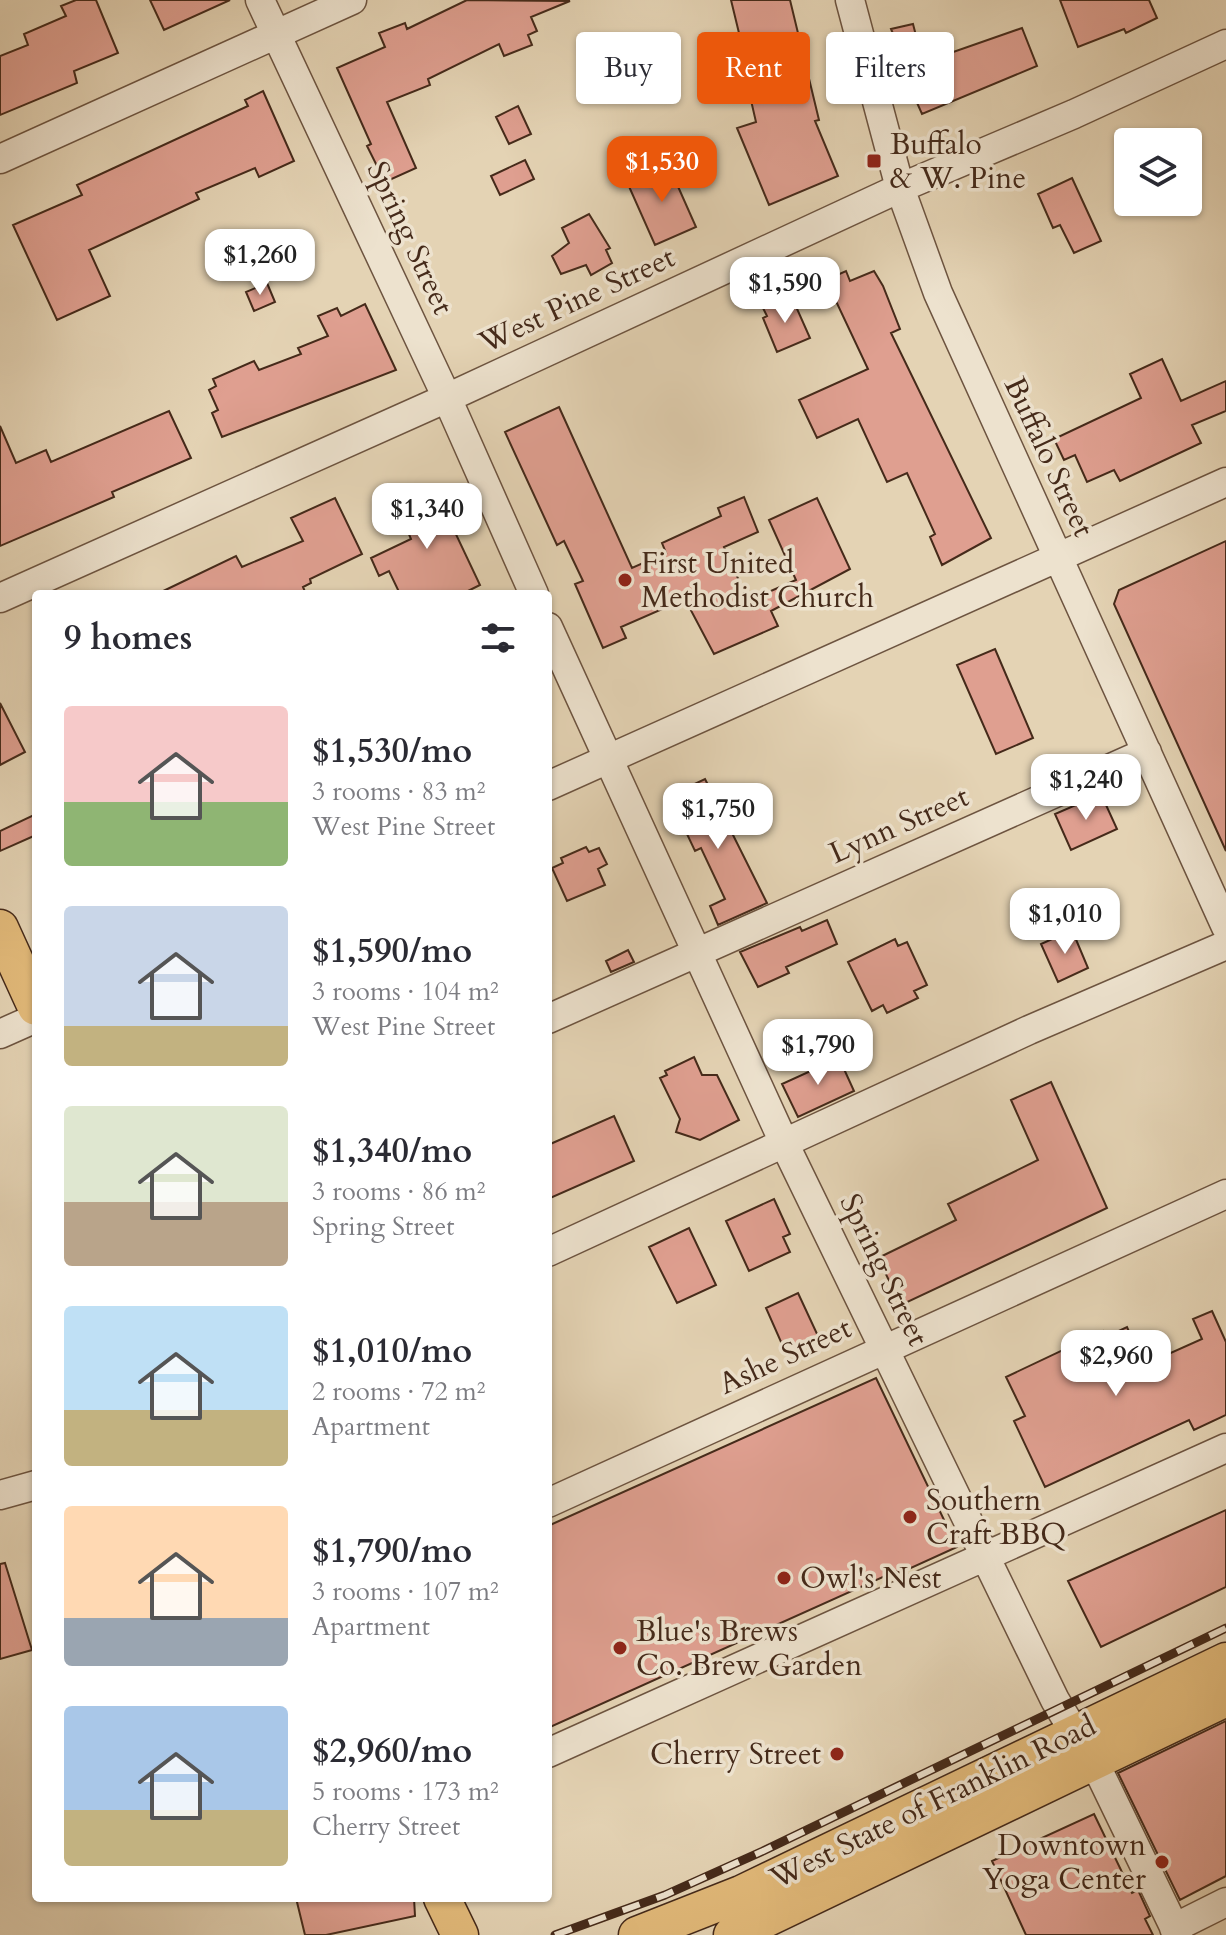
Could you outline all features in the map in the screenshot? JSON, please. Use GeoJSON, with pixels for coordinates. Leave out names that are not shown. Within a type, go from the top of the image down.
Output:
{"type":"FeatureCollection","features":[{"type":"Feature","properties":{"kind":"main road"},"geometry":{"type":"LineString","coordinates":[[0,928],[32,998]]}},
{"type":"Feature","properties":{"kind":"main road","name":"West State of Franklin Road"},"geometry":{"type":"LineString","coordinates":[[732,1935],[1084,1747],[1226,1661]]}},
{"type":"Feature","properties":{"kind":"main road","name":"West State of Franklin Road"},"geometry":{"type":"LineString","coordinates":[[637,1935],[741,1894],[1084,1747],[1226,1698]]}},
{"type":"Feature","properties":{"kind":"main road"},"geometry":{"type":"LineString","coordinates":[[444,1902],[460,1935]]}},
{"type":"Feature","properties":{"kind":"street","name":"Spring Street"},"geometry":{"type":"LineString","coordinates":[[260,0],[447,398],[532,590]]}},
{"type":"Feature","properties":{"kind":"street"},"geometry":{"type":"LineString","coordinates":[[0,159],[352,0]]}},
{"type":"Feature","properties":{"kind":"street","name":"Buffalo Street"},"geometry":{"type":"LineString","coordinates":[[850,0],[900,188],[938,293],[1226,927]]}},
{"type":"Feature","properties":{"kind":"street","name":"West Pine Street"},"geometry":{"type":"LineString","coordinates":[[0,598],[447,398],[900,188],[1074,114],[1226,44]]}},
{"type":"Feature","properties":{"kind":"street"},"geometry":{"type":"LineString","coordinates":[[552,784],[1226,482]]}},
{"type":"Feature","properties":{"kind":"street","name":"Spring Street"},"geometry":{"type":"LineString","coordinates":[[552,636],[785,1145],[985,1556],[1176,1932]]}},
{"type":"Feature","properties":{"kind":"street","name":"Lynn Street"},"geometry":{"type":"LineString","coordinates":[[552,1017],[1147,752]]}},
{"type":"Feature","properties":{"kind":"street"},"geometry":{"type":"LineString","coordinates":[[552,1250],[1029,1030],[1226,945]]}},
{"type":"Feature","properties":{"kind":"street"},"geometry":{"type":"LineString","coordinates":[[0,1034],[32,1020]]}},
{"type":"Feature","properties":{"kind":"street","name":"Ashe Street"},"geometry":{"type":"LineString","coordinates":[[552,1501],[1226,1194]]}},
{"type":"Feature","properties":{"kind":"street"},"geometry":{"type":"LineString","coordinates":[[552,1751],[1226,1448]]}},
{"type":"Feature","properties":{"kind":"street"},"geometry":{"type":"LineString","coordinates":[[0,1495],[32,1486]]}},
{"type":"Feature","properties":{"kind":"street"},"geometry":{"type":"LineString","coordinates":[[1176,1932],[1226,1902]]}},
{"type":"Feature","properties":{"kind":"building"},"geometry":{"type":"Polygon","coordinates":[[[76,0],[96,0],[118,53],[74,71],[77,83],[0,115],[0,56],[28,45],[24,34],[66,16],[61,6],[76,0]]]}},
{"type":"Feature","properties":{"kind":"building"},"geometry":{"type":"Polygon","coordinates":[[[150,0],[230,0],[164,30],[150,0]]]}},
{"type":"Feature","properties":{"kind":"building"},"geometry":{"type":"Polygon","coordinates":[[[467,0],[570,1],[531,17],[537,31],[528,35],[532,45],[504,56],[499,44],[428,79],[430,85],[387,102],[416,168],[385,182],[367,146],[371,144],[337,68],[385,47],[379,33],[405,23],[407,29],[467,0]]]}},
{"type":"Feature","properties":{"kind":"building"},"geometry":{"type":"Polygon","coordinates":[[[731,0],[790,0],[798,32],[739,32],[731,0]]]}},
{"type":"Feature","properties":{"kind":"building"},"geometry":{"type":"Polygon","coordinates":[[[1060,0],[1149,0],[1157,18],[1126,33],[1124,29],[1078,47],[1060,0]]]}},
{"type":"Feature","properties":{"kind":"building"},"geometry":{"type":"Polygon","coordinates":[[[913,24],[915,32],[892,32],[891,29],[913,24]]]}},
{"type":"Feature","properties":{"kind":"building"},"geometry":{"type":"Polygon","coordinates":[[[1022,28],[1037,66],[954,101],[954,52],[1022,28]]]}},
{"type":"Feature","properties":{"kind":"building"},"geometry":{"type":"Polygon","coordinates":[[[810,83],[819,120],[815,121],[838,176],[769,205],[737,128],[756,122],[752,104],[810,104],[810,83]]]}},
{"type":"Feature","properties":{"kind":"building"},"geometry":{"type":"Polygon","coordinates":[[[263,91],[294,161],[259,177],[255,168],[196,193],[199,199],[89,250],[110,296],[57,320],[13,225],[82,195],[77,185],[248,106],[245,100],[263,91]]]}},
{"type":"Feature","properties":{"kind":"building"},"geometry":{"type":"Polygon","coordinates":[[[918,104],[946,104],[922,114],[918,104]]]}},
{"type":"Feature","properties":{"kind":"building"},"geometry":{"type":"Polygon","coordinates":[[[518,106],[531,134],[509,144],[496,117],[518,106]]]}},
{"type":"Feature","properties":{"kind":"building"},"geometry":{"type":"Polygon","coordinates":[[[525,160],[534,179],[500,195],[491,176],[525,160]]]}},
{"type":"Feature","properties":{"kind":"building"},"geometry":{"type":"Polygon","coordinates":[[[668,164],[696,227],[655,245],[627,182],[668,164]]]}},
{"type":"Feature","properties":{"kind":"building"},"geometry":{"type":"Polygon","coordinates":[[[1072,178],[1101,241],[1074,253],[1060,225],[1053,228],[1038,194],[1072,178]]]}},
{"type":"Feature","properties":{"kind":"building"},"geometry":{"type":"Polygon","coordinates":[[[589,214],[610,248],[606,250],[612,263],[591,275],[586,265],[561,274],[552,256],[569,243],[562,228],[589,214]]]}},
{"type":"Feature","properties":{"kind":"building"},"geometry":{"type":"Polygon","coordinates":[[[846,271],[850,281],[874,271],[883,286],[900,329],[891,333],[991,538],[942,565],[930,537],[935,534],[907,473],[887,482],[858,419],[817,438],[799,400],[868,369],[826,280],[846,271]]]}},
{"type":"Feature","properties":{"kind":"building"},"geometry":{"type":"Polygon","coordinates":[[[267,283],[275,302],[254,311],[246,292],[267,283]]]}},
{"type":"Feature","properties":{"kind":"building"},"geometry":{"type":"Polygon","coordinates":[[[789,297],[810,338],[777,352],[763,318],[767,316],[763,308],[789,297]]]}},
{"type":"Feature","properties":{"kind":"building"},"geometry":{"type":"Polygon","coordinates":[[[365,304],[396,370],[222,437],[212,413],[218,410],[209,390],[216,386],[213,379],[254,361],[259,370],[301,354],[298,348],[328,336],[318,316],[337,308],[341,316],[365,304]]]}},
{"type":"Feature","properties":{"kind":"building"},"geometry":{"type":"Polygon","coordinates":[[[1162,359],[1181,401],[1226,381],[1226,411],[1192,425],[1201,443],[1120,481],[1114,470],[1087,482],[1075,455],[1064,460],[1054,439],[1141,398],[1130,374],[1162,359]]]}},
{"type":"Feature","properties":{"kind":"building"},"geometry":{"type":"Polygon","coordinates":[[[559,407],[632,568],[666,553],[662,543],[721,516],[718,508],[744,497],[758,532],[724,547],[748,601],[796,580],[769,520],[817,498],[850,569],[771,611],[778,626],[714,654],[685,599],[621,627],[626,638],[603,648],[575,584],[583,581],[564,541],[557,545],[505,432],[559,407]]]}},
{"type":"Feature","properties":{"kind":"building"},"geometry":{"type":"Polygon","coordinates":[[[169,411],[191,458],[112,492],[114,497],[0,546],[0,426],[16,463],[46,450],[51,462],[169,411]]]}},
{"type":"Feature","properties":{"kind":"building"},"geometry":{"type":"Polygon","coordinates":[[[416,489],[419,496],[435,490],[480,585],[470,590],[398,590],[389,571],[379,576],[371,558],[411,539],[394,499],[416,489]]]}},
{"type":"Feature","properties":{"kind":"building"},"geometry":{"type":"Polygon","coordinates":[[[335,498],[362,554],[310,579],[311,583],[303,587],[304,590],[165,590],[236,556],[242,567],[303,541],[291,518],[335,498]]]}},
{"type":"Feature","properties":{"kind":"building"},"geometry":{"type":"Polygon","coordinates":[[[1226,541],[1226,851],[1114,604],[1119,590],[1226,541]]]}},
{"type":"Feature","properties":{"kind":"building"},"geometry":{"type":"Polygon","coordinates":[[[995,649],[1033,738],[996,754],[957,665],[995,649]]]}},
{"type":"Feature","properties":{"kind":"building"},"geometry":{"type":"Polygon","coordinates":[[[0,703],[25,752],[0,765],[0,703]]]}},
{"type":"Feature","properties":{"kind":"building"},"geometry":{"type":"Polygon","coordinates":[[[705,779],[767,903],[718,925],[710,906],[725,899],[701,848],[695,851],[669,796],[705,779]]]}},
{"type":"Feature","properties":{"kind":"building"},"geometry":{"type":"Polygon","coordinates":[[[1101,794],[1117,829],[1071,850],[1055,814],[1101,794]]]}},
{"type":"Feature","properties":{"kind":"building"},"geometry":{"type":"Polygon","coordinates":[[[32,816],[32,837],[0,851],[0,831],[32,816]]]}},
{"type":"Feature","properties":{"kind":"building"},"geometry":{"type":"Polygon","coordinates":[[[586,847],[589,852],[599,848],[607,864],[598,869],[605,885],[567,901],[552,868],[563,863],[561,858],[586,847]]]}},
{"type":"Feature","properties":{"kind":"building"},"geometry":{"type":"Polygon","coordinates":[[[827,920],[837,944],[786,967],[789,973],[758,987],[740,952],[800,927],[802,931],[827,920]]]}},
{"type":"Feature","properties":{"kind":"building"},"geometry":{"type":"Polygon","coordinates":[[[1072,930],[1088,968],[1058,982],[1041,944],[1072,930]]]}},
{"type":"Feature","properties":{"kind":"building"},"geometry":{"type":"Polygon","coordinates":[[[895,939],[898,946],[907,942],[927,985],[914,991],[918,998],[887,1013],[883,1005],[872,1011],[848,962],[895,939]]]}},
{"type":"Feature","properties":{"kind":"building"},"geometry":{"type":"Polygon","coordinates":[[[628,950],[634,962],[611,972],[606,961],[628,950]]]}},
{"type":"Feature","properties":{"kind":"building"},"geometry":{"type":"Polygon","coordinates":[[[694,1057],[702,1075],[717,1075],[739,1120],[700,1140],[676,1132],[680,1119],[660,1078],[667,1075],[665,1071],[694,1057]]]}},
{"type":"Feature","properties":{"kind":"building"},"geometry":{"type":"Polygon","coordinates":[[[839,1058],[854,1091],[798,1117],[782,1084],[839,1058]]]}},
{"type":"Feature","properties":{"kind":"building"},"geometry":{"type":"Polygon","coordinates":[[[1051,1082],[1107,1208],[901,1305],[878,1258],[956,1220],[948,1204],[1038,1160],[1011,1100],[1051,1082]]]}},
{"type":"Feature","properties":{"kind":"building"},"geometry":{"type":"Polygon","coordinates":[[[614,1116],[634,1161],[552,1197],[552,1143],[614,1116]]]}},
{"type":"Feature","properties":{"kind":"building"},"geometry":{"type":"Polygon","coordinates":[[[774,1199],[790,1234],[783,1237],[790,1252],[749,1271],[726,1221],[774,1199]]]}},
{"type":"Feature","properties":{"kind":"building"},"geometry":{"type":"Polygon","coordinates":[[[689,1228],[716,1285],[677,1303],[649,1247],[689,1228]]]}},
{"type":"Feature","properties":{"kind":"building"},"geometry":{"type":"Polygon","coordinates":[[[798,1293],[818,1336],[785,1351],[766,1308],[798,1293]]]}},
{"type":"Feature","properties":{"kind":"building"},"geometry":{"type":"Polygon","coordinates":[[[1212,1311],[1226,1342],[1226,1415],[1194,1430],[1189,1420],[1045,1487],[1014,1421],[1025,1416],[1006,1377],[1103,1331],[1106,1337],[1127,1327],[1144,1365],[1202,1339],[1193,1319],[1212,1311]]]}},
{"type":"Feature","properties":{"kind":"building"},"geometry":{"type":"Polygon","coordinates":[[[876,1378],[957,1547],[900,1573],[896,1571],[552,1726],[552,1524],[876,1378]]]}},
{"type":"Feature","properties":{"kind":"building"},"geometry":{"type":"Polygon","coordinates":[[[1226,1510],[1226,1587],[1101,1647],[1068,1581],[1226,1510]]]}},
{"type":"Feature","properties":{"kind":"building"},"geometry":{"type":"Polygon","coordinates":[[[5,1563],[32,1650],[0,1659],[0,1564],[5,1563]]]}},
{"type":"Feature","properties":{"kind":"building"},"geometry":{"type":"Polygon","coordinates":[[[1226,1721],[1226,1876],[1180,1900],[1118,1773],[1226,1721]]]}},
{"type":"Feature","properties":{"kind":"building"},"geometry":{"type":"Polygon","coordinates":[[[1094,1814],[1132,1893],[1138,1890],[1150,1916],[1145,1919],[1153,1935],[1026,1935],[992,1861],[1094,1814]]]}},
{"type":"Feature","properties":{"kind":"building"},"geometry":{"type":"Polygon","coordinates":[[[297,1902],[414,1902],[415,1916],[326,1935],[305,1935],[297,1902]]]}},
{"type":"Feature","properties":{"kind":"railway"},"geometry":{"type":"LineString","coordinates":[[555,1935],[665,1895],[763,1851],[1226,1628]]}},
{"type":"Feature","properties":{"kind":"place","name":"Buffalo & W. Pine"},"geometry":{"type":"Point","coordinates":[874,161]}},
{"type":"Feature","properties":{"kind":"place","name":"First United Methodist Church"},"geometry":{"type":"Point","coordinates":[625,580]}},
{"type":"Feature","properties":{"kind":"place","name":"Southern Craft BBQ"},"geometry":{"type":"Point","coordinates":[910,1517]}},
{"type":"Feature","properties":{"kind":"place","name":"Owl's Nest"},"geometry":{"type":"Point","coordinates":[784,1578]}},
{"type":"Feature","properties":{"kind":"place","name":"Blue's Brews Co. Brew Garden"},"geometry":{"type":"Point","coordinates":[620,1648]}},
{"type":"Feature","properties":{"kind":"place","name":"Cherry Street"},"geometry":{"type":"Point","coordinates":[837,1754]}},
{"type":"Feature","properties":{"kind":"place","name":"Downtown Yoga Center"},"geometry":{"type":"Point","coordinates":[1162,1862]}}]}
